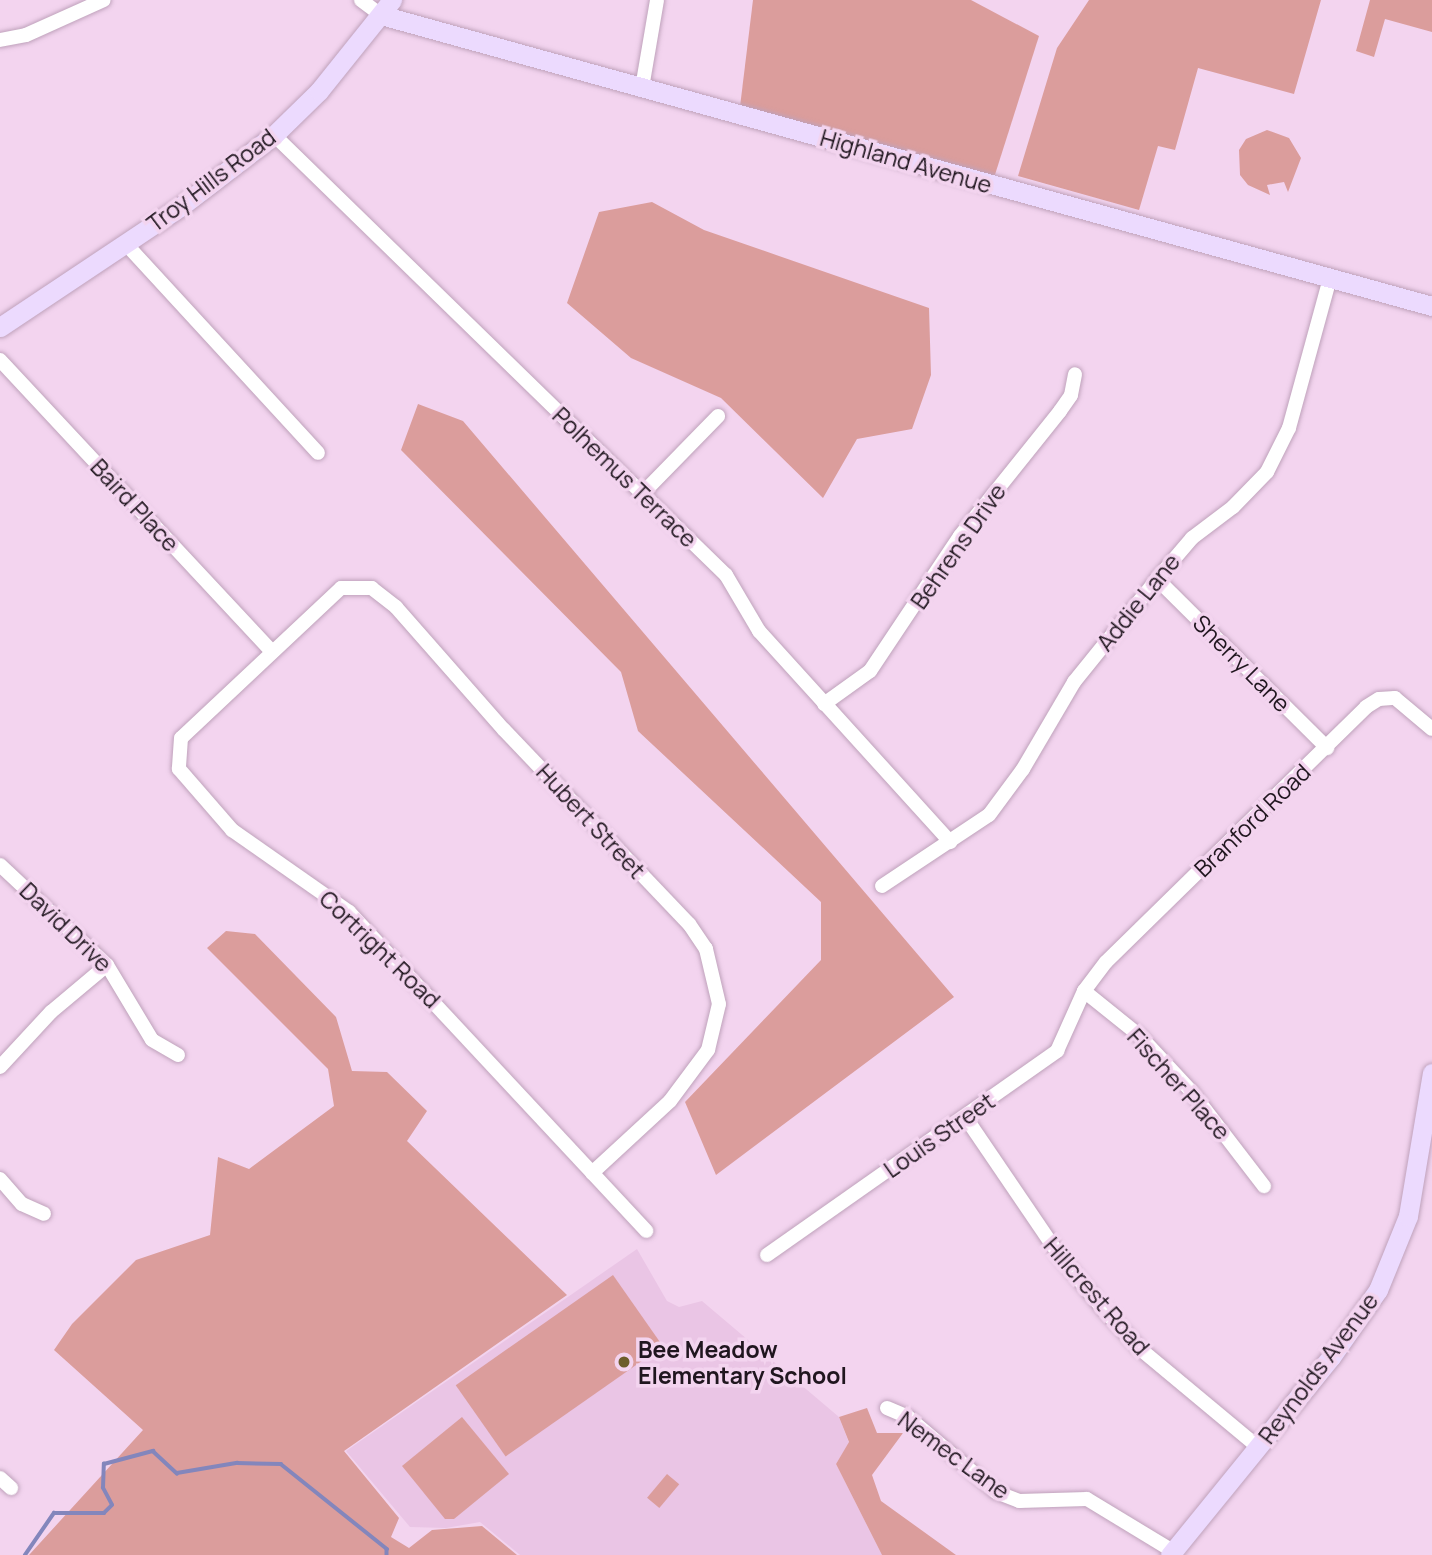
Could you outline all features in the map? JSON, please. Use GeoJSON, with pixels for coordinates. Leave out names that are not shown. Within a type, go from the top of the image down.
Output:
{"type":"FeatureCollection","features":[{"type":"Feature","properties":{"kind":"street"},"geometry":{"type":"LineString","coordinates":[[0,40],[26,36],[104,0]]}},
{"type":"Feature","properties":{"kind":"street"},"geometry":{"type":"LineString","coordinates":[[361,0],[386,8]]}},
{"type":"Feature","properties":{"kind":"street"},"geometry":{"type":"LineString","coordinates":[[642,88],[656,0]]}},
{"type":"Feature","properties":{"kind":"street","name":"Highland Avenue"},"geometry":{"type":"LineString","coordinates":[[386,8],[642,88],[1432,306]]}},
{"type":"Feature","properties":{"kind":"street","name":"Troy Hills Road"},"geometry":{"type":"LineString","coordinates":[[0,327],[125,243],[274,135],[319,91],[386,8]]}},
{"type":"Feature","properties":{"kind":"street","name":"Polhemus Terrace"},"geometry":{"type":"LineString","coordinates":[[274,135],[726,575],[758,631],[950,842]]}},
{"type":"Feature","properties":{"kind":"street"},"geometry":{"type":"LineString","coordinates":[[125,243],[318,453]]}},
{"type":"Feature","properties":{"kind":"street","name":"Addie Lane"},"geometry":{"type":"LineString","coordinates":[[882,886],[973,829],[1003,799],[1074,682],[1157,579],[1192,538],[1257,485],[1278,455],[1289,428],[1330,278]]}},
{"type":"Feature","properties":{"kind":"street","name":"Baird Place"},"geometry":{"type":"LineString","coordinates":[[0,360],[271,650]]}},
{"type":"Feature","properties":{"kind":"street","name":"Behrens Drive"},"geometry":{"type":"LineString","coordinates":[[824,704],[870,671],[960,536],[1060,411],[1071,395],[1075,374]]}},
{"type":"Feature","properties":{"kind":"street"},"geometry":{"type":"LineString","coordinates":[[642,494],[718,416]]}},
{"type":"Feature","properties":{"kind":"street","name":"Sherry Lane"},"geometry":{"type":"LineString","coordinates":[[1157,579],[1327,747]]}},
{"type":"Feature","properties":{"kind":"street","name":"Hubert Street"},"geometry":{"type":"LineString","coordinates":[[271,650],[341,588],[365,586],[386,597],[689,924],[706,949],[719,1004],[708,1050],[670,1101],[592,1172]]}},
{"type":"Feature","properties":{"kind":"street","name":"Cortright Road"},"geometry":{"type":"LineString","coordinates":[[271,650],[181,737],[176,753],[182,776],[252,846],[349,912],[646,1231]]}},
{"type":"Feature","properties":{"kind":"street","name":"Branford Road"},"geometry":{"type":"LineString","coordinates":[[1084,991],[1106,962],[1366,707],[1385,698],[1402,702],[1432,729]]}},
{"type":"Feature","properties":{"kind":"street","name":"David Drive"},"geometry":{"type":"LineString","coordinates":[[0,864],[107,965],[152,1040],[178,1055]]}},
{"type":"Feature","properties":{"kind":"street"},"geometry":{"type":"LineString","coordinates":[[0,1067],[51,1012],[107,965]]}},
{"type":"Feature","properties":{"kind":"street","name":"Louis Street"},"geometry":{"type":"LineString","coordinates":[[766,1255],[966,1118],[1057,1051],[1084,991]]}},
{"type":"Feature","properties":{"kind":"street","name":"Fischer Place"},"geometry":{"type":"LineString","coordinates":[[1084,991],[1140,1036],[1191,1091],[1264,1186]]}},
{"type":"Feature","properties":{"kind":"street","name":"Reynolds Avenue"},"geometry":{"type":"LineString","coordinates":[[1172,1553],[1352,1330],[1386,1275],[1409,1216],[1432,1073]]}},
{"type":"Feature","properties":{"kind":"street","name":"Hillcrest Road"},"geometry":{"type":"LineString","coordinates":[[966,1118],[1059,1255],[1104,1310],[1138,1348],[1258,1447]]}},
{"type":"Feature","properties":{"kind":"street"},"geometry":{"type":"LineString","coordinates":[[0,1180],[22,1204],[44,1214]]}},
{"type":"Feature","properties":{"kind":"street","name":"Nemec Lane"},"geometry":{"type":"LineString","coordinates":[[887,1408],[908,1417],[996,1492],[1019,1501],[1087,1499],[1172,1553]]}},
{"type":"Feature","properties":{"kind":"shaded area"},"geometry":{"type":"Polygon","coordinates":[[[753,0],[971,0],[1039,36],[992,184],[739,115],[753,0]]]}},
{"type":"Feature","properties":{"kind":"shaded area"},"geometry":{"type":"Polygon","coordinates":[[[1089,0],[1321,0],[1294,94],[1198,68],[1175,150],[1158,146],[1139,210],[1018,176],[1057,48],[1089,0]]]}},
{"type":"Feature","properties":{"kind":"shaded area"},"geometry":{"type":"Polygon","coordinates":[[[1370,0],[1432,0],[1432,32],[1385,19],[1374,57],[1356,51],[1370,0]]]}},
{"type":"Feature","properties":{"kind":"shaded area"},"geometry":{"type":"Polygon","coordinates":[[[1267,130],[1289,138],[1301,158],[1288,192],[1284,182],[1267,185],[1270,195],[1248,185],[1240,175],[1239,150],[1246,139],[1267,130]]]}},
{"type":"Feature","properties":{"kind":"shaded area"},"geometry":{"type":"Polygon","coordinates":[[[652,202],[704,230],[929,308],[931,375],[912,429],[857,439],[823,498],[721,398],[631,358],[567,303],[599,212],[652,202]]]}},
{"type":"Feature","properties":{"kind":"shaded area"},"geometry":{"type":"Polygon","coordinates":[[[418,404],[463,421],[954,997],[716,1175],[685,1102],[821,960],[821,902],[638,731],[621,672],[401,450],[418,404]]]}},
{"type":"Feature","properties":{"kind":"shaded area"},"geometry":{"type":"Polygon","coordinates":[[[226,931],[255,934],[336,1017],[352,1071],[387,1072],[427,1111],[407,1141],[567,1295],[344,1451],[399,1518],[391,1537],[409,1548],[432,1530],[482,1526],[517,1555],[29,1555],[143,1430],[54,1350],[72,1324],[136,1260],[210,1235],[218,1157],[249,1169],[334,1106],[328,1069],[207,948],[226,931]]]}},
{"type":"Feature","properties":{"kind":"shaded area","name":"Bee Meadow Elementary School"},"geometry":{"type":"Polygon","coordinates":[[[637,1249],[667,1301],[679,1307],[702,1301],[839,1417],[849,1443],[836,1464],[882,1555],[520,1555],[480,1522],[446,1528],[410,1527],[346,1451],[637,1249]]]}},
{"type":"Feature","properties":{"kind":"shaded area"},"geometry":{"type":"Polygon","coordinates":[[[613,1275],[663,1346],[506,1456],[456,1385],[613,1275]]]}},
{"type":"Feature","properties":{"kind":"shaded area"},"geometry":{"type":"Polygon","coordinates":[[[867,1408],[877,1433],[903,1433],[872,1475],[881,1501],[956,1555],[882,1555],[836,1464],[849,1442],[839,1417],[867,1408]]]}},
{"type":"Feature","properties":{"kind":"shaded area"},"geometry":{"type":"Polygon","coordinates":[[[462,1417],[509,1474],[454,1519],[445,1519],[402,1466],[462,1417]]]}},
{"type":"Feature","properties":{"kind":"shaded area"},"geometry":{"type":"Polygon","coordinates":[[[667,1474],[679,1484],[659,1508],[647,1498],[667,1474]]]}},
{"type":"Feature","properties":{"kind":"waterway"},"geometry":{"type":"LineString","coordinates":[[25,1555],[54,1513],[104,1513],[112,1505],[103,1488],[104,1464],[153,1451],[177,1473],[237,1463],[281,1464],[387,1549],[387,1555]]}},
{"type":"Feature","properties":{"kind":"place","name":"Bee Meadow Elementary School"},"geometry":{"type":"Point","coordinates":[624,1362]}}]}
